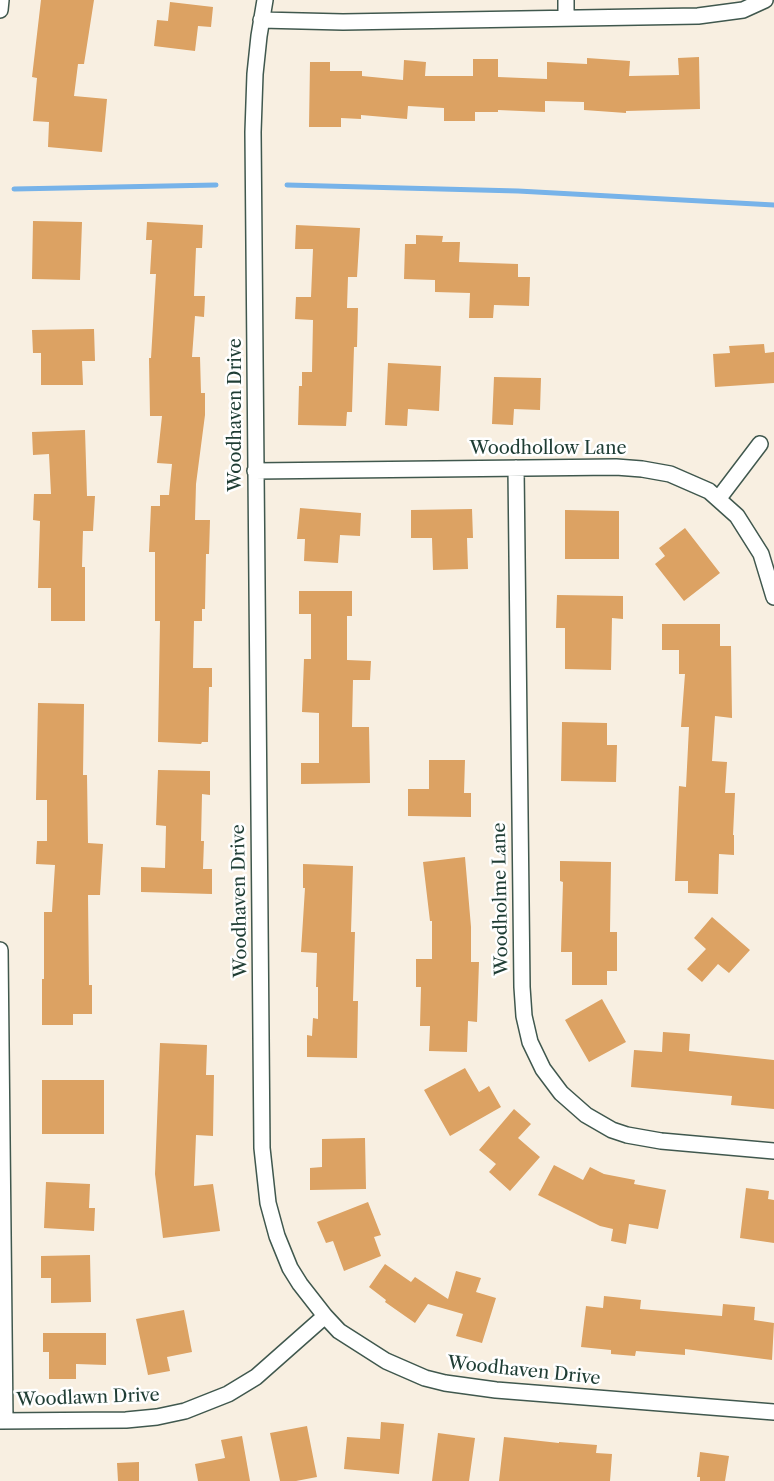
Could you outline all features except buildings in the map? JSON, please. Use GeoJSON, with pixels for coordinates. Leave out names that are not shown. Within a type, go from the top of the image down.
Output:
{"type":"FeatureCollection","features":[{"type":"Feature","properties":{"kind":"street"},"geometry":{"type":"LineString","coordinates":[[0,9],[1,0]]}},
{"type":"Feature","properties":{"kind":"street","name":"Woodhaven Drive"},"geometry":{"type":"LineString","coordinates":[[265,0],[255,74],[253,132],[263,1168],[268,1203],[283,1251],[300,1284],[325,1316],[353,1341],[405,1371],[445,1383],[496,1390],[774,1412]]}},
{"type":"Feature","properties":{"kind":"street"},"geometry":{"type":"LineString","coordinates":[[566,0],[566,18]]}},
{"type":"Feature","properties":{"kind":"street"},"geometry":{"type":"LineString","coordinates":[[261,20],[343,22],[716,15],[742,10],[765,0]]}},
{"type":"Feature","properties":{"kind":"street"},"geometry":{"type":"LineString","coordinates":[[719,498],[760,444]]}},
{"type":"Feature","properties":{"kind":"street","name":"Woodhollow Lane"},"geometry":{"type":"LineString","coordinates":[[255,471],[616,467],[642,469],[684,479],[719,498],[737,516],[757,546],[768,572],[774,597]]}},
{"type":"Feature","properties":{"kind":"street","name":"Woodholme Lane"},"geometry":{"type":"LineString","coordinates":[[516,468],[522,987],[524,1016],[530,1042],[543,1069],[561,1093],[586,1114],[612,1130],[661,1141],[774,1151]]}},
{"type":"Feature","properties":{"kind":"street"},"geometry":{"type":"LineString","coordinates":[[0,950],[3,1421]]}},
{"type":"Feature","properties":{"kind":"street","name":"Woodlawn Drive"},"geometry":{"type":"LineString","coordinates":[[3,1421],[142,1419],[171,1415],[199,1407],[228,1394],[256,1377],[325,1316]]}},
{"type":"Feature","properties":{"kind":"waterway"},"geometry":{"type":"LineString","coordinates":[[14,189],[216,185]]}},
{"type":"Feature","properties":{"kind":"waterway"},"geometry":{"type":"LineString","coordinates":[[287,185],[518,191],[774,205]]}}]}
